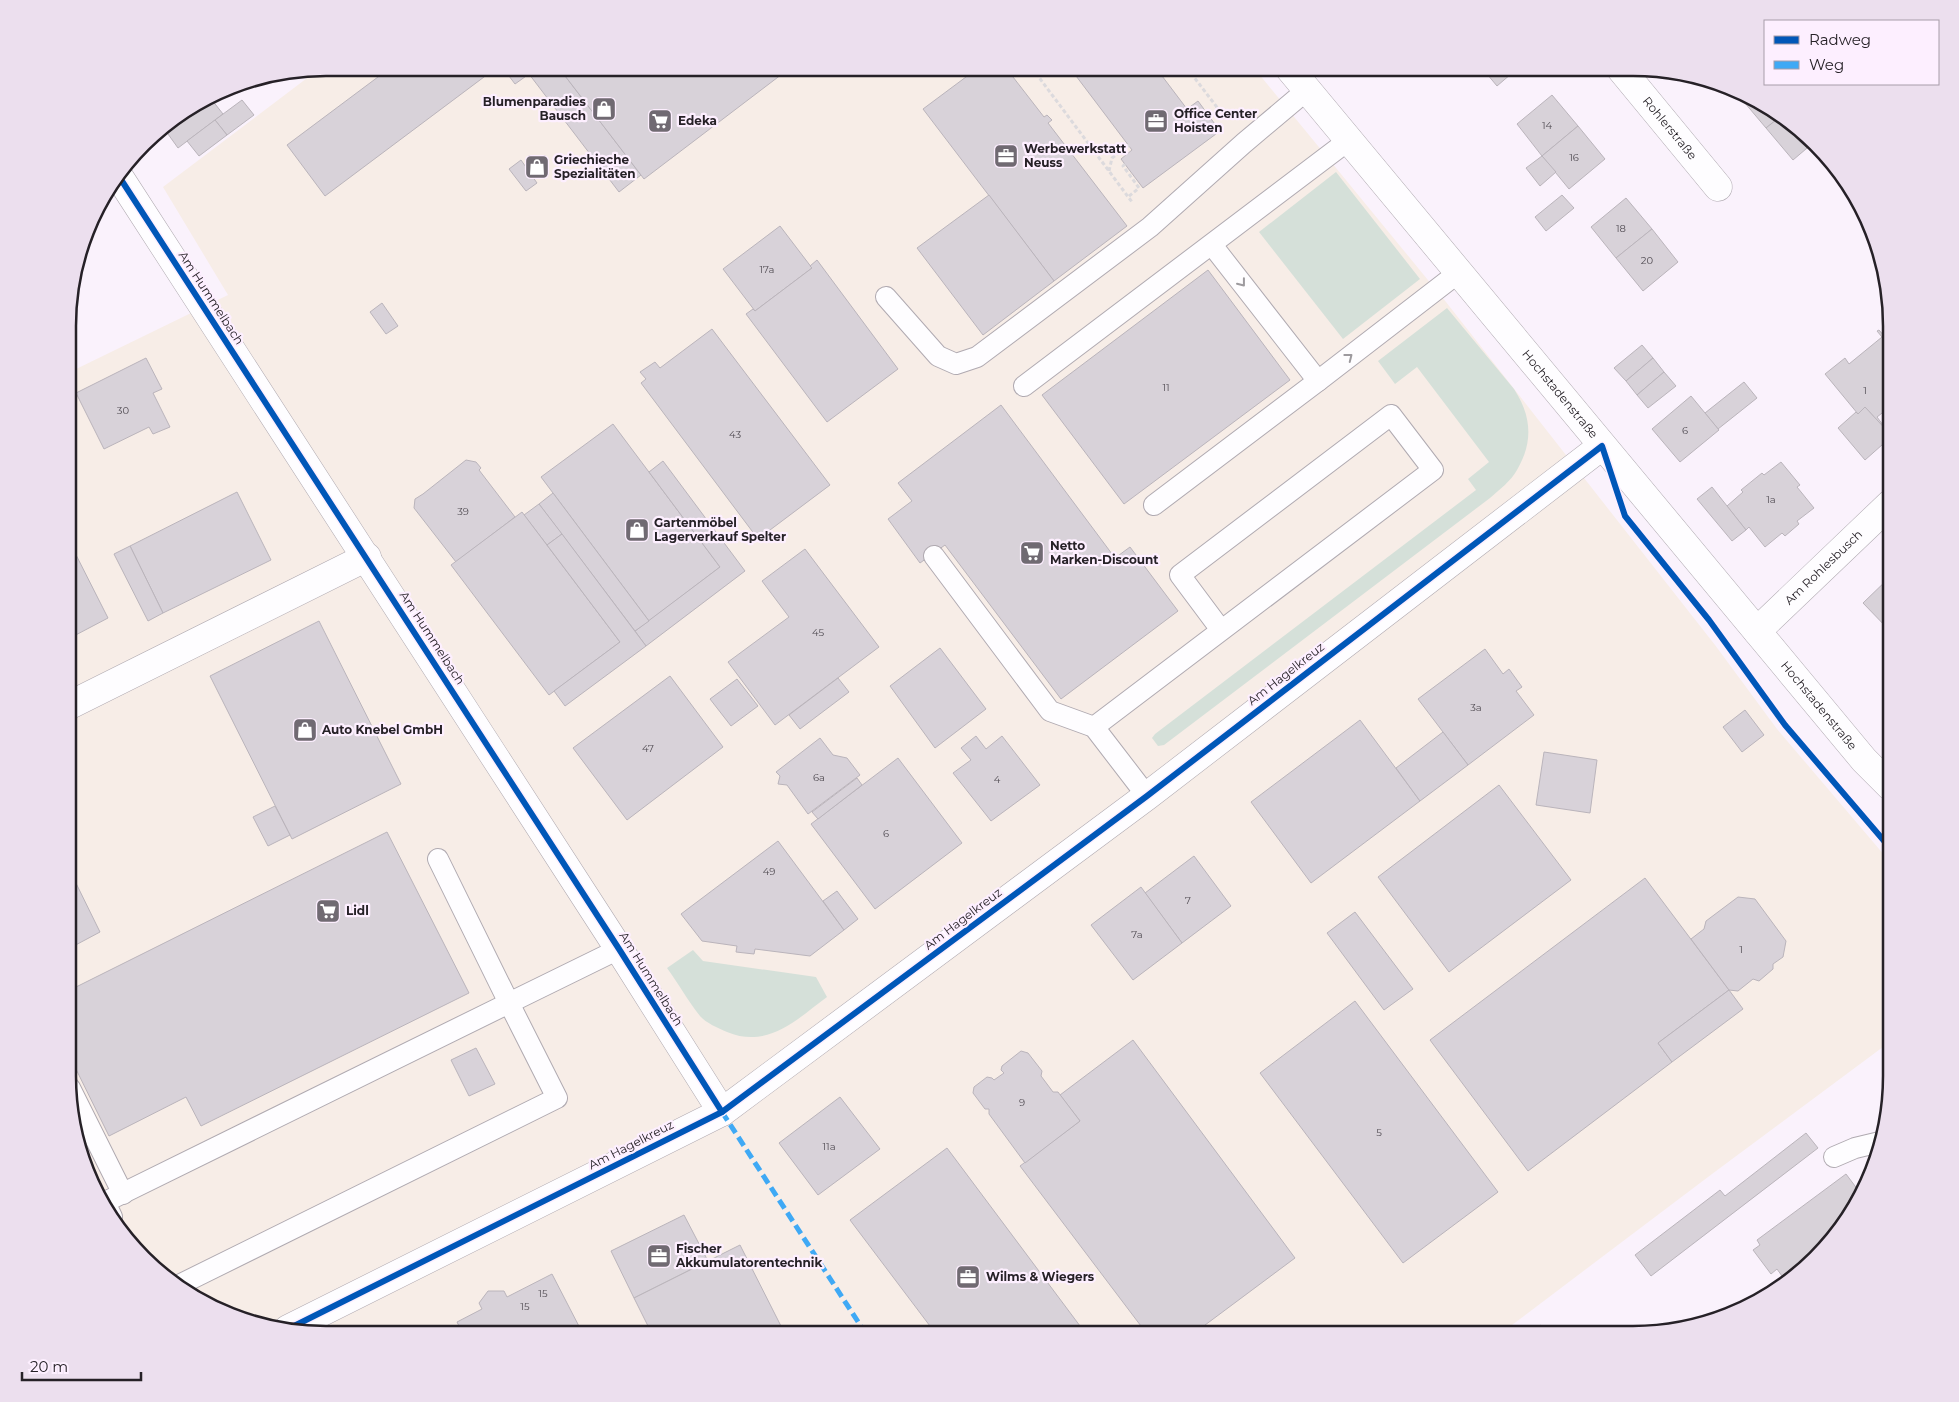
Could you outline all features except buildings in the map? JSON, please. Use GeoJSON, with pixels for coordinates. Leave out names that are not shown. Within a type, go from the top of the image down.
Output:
{"type":"FeatureCollection","features":[{"type":"Feature","properties":{"kind":"street","name":"Hochstadenstraße"},"geometry":{"type":"LineString","coordinates":[[1296,76],[1864,760],[1883,780]]}},
{"type":"Feature","properties":{"kind":"street","name":"Rohlerstraße"},"geometry":{"type":"LineString","coordinates":[[1627,76],[1718,187]]}},
{"type":"Feature","properties":{"kind":"street","name":"Am Hummelbach"},"geometry":{"type":"LineString","coordinates":[[122,181],[619,949],[722,1112]]}},
{"type":"Feature","properties":{"kind":"street","name":"Am Hagelkreuz"},"geometry":{"type":"LineString","coordinates":[[298,1324],[722,1112],[1147,796],[1602,446]]}},
{"type":"Feature","properties":{"kind":"street","name":"Am Rohlesbusch"},"geometry":{"type":"LineString","coordinates":[[1757,631],[1883,511]]}},
{"type":"Feature","properties":{"kind":"street"},"geometry":{"type":"LineString","coordinates":[[76,702],[366,557]]}},
{"type":"Feature","properties":{"kind":"lane"},"geometry":{"type":"LineString","coordinates":[[886,297],[938,356],[956,364],[977,357],[1150,227],[1307,90]]}},
{"type":"Feature","properties":{"kind":"lane"},"geometry":{"type":"LineString","coordinates":[[1024,386],[1348,140]]}},
{"type":"Feature","properties":{"kind":"lane"},"geometry":{"type":"LineString","coordinates":[[1212,245],[1318,381]]}},
{"type":"Feature","properties":{"kind":"lane"},"geometry":{"type":"LineString","coordinates":[[1154,505],[1458,273]]}},
{"type":"Feature","properties":{"kind":"lane"},"geometry":{"type":"LineString","coordinates":[[1094,727],[1433,470],[1392,415],[1180,575],[1221,630]]}},
{"type":"Feature","properties":{"kind":"lane"},"geometry":{"type":"LineString","coordinates":[[934,556],[1050,711],[1094,727],[1147,796]]}},
{"type":"Feature","properties":{"kind":"lane"},"geometry":{"type":"LineString","coordinates":[[185,1282],[557,1098],[438,859]]}},
{"type":"Feature","properties":{"kind":"lane"},"geometry":{"type":"LineString","coordinates":[[109,1200],[619,949]]}},
{"type":"Feature","properties":{"kind":"lane"},"geometry":{"type":"LineString","coordinates":[[78,1103],[123,1194]]}},
{"type":"Feature","properties":{"kind":"lane"},"geometry":{"type":"LineString","coordinates":[[1834,1157],[1855,1148],[1873,1144]]}},
{"type":"Feature","properties":{"kind":"path"},"geometry":{"type":"LineString","coordinates":[[1038,76],[1150,227]]}},
{"type":"Feature","properties":{"kind":"path"},"geometry":{"type":"LineString","coordinates":[[1193,76],[1244,143]]}},
{"type":"Feature","properties":{"kind":"path"},"geometry":{"type":"LineString","coordinates":[[1109,172],[1112,158],[1129,145]]}},
{"type":"Feature","properties":{"kind":"path"},"geometry":{"type":"LineString","coordinates":[[1125,164],[1123,166],[1139,188],[1128,197]]}},
{"type":"Feature","properties":{"kind":"shaded area"},"geometry":{"type":"Polygon","coordinates":[[[1261,76],[1446,302],[1715,645],[1777,729],[1883,854],[1883,1047],[1511,1326],[326,1326],[277,1321],[231,1307],[216,1300],[187,1284],[161,1264],[138,1241],[118,1215],[95,1171],[85,1141],[78,1108],[76,1076],[76,369],[228,295],[163,187],[308,77],[1261,76]]]}},
{"type":"Feature","properties":{"kind":"shaded area"},"geometry":{"type":"Polygon","coordinates":[[[1336,172],[1420,279],[1343,339],[1259,232],[1336,172]]]}},
{"type":"Feature","properties":{"kind":"shaded area"},"geometry":{"type":"Polygon","coordinates":[[[1447,308],[1514,389],[1520,399],[1527,418],[1528,438],[1526,449],[1514,474],[1490,498],[1164,745],[1158,746],[1152,738],[1155,734],[1476,490],[1468,479],[1489,462],[1417,367],[1395,384],[1378,361],[1447,308]]]}},
{"type":"Feature","properties":{"kind":"shaded area"},"geometry":{"type":"Polygon","coordinates":[[[693,950],[703,961],[816,977],[827,997],[781,1030],[756,1037],[727,1032],[700,1016],[667,968],[693,950]]]}},
{"type":"Feature","properties":{"kind":"marked path"},"geometry":{"type":"LineString","coordinates":[[722,1112],[861,1326]]}},
{"type":"Feature","properties":{"kind":"cycle path"},"geometry":{"type":"LineString","coordinates":[[122,181],[619,949],[722,1112]]}},
{"type":"Feature","properties":{"kind":"cycle path"},"geometry":{"type":"LineString","coordinates":[[298,1324],[722,1112],[1147,796],[1602,446],[1625,516],[1709,620],[1785,725],[1883,840]]}},
{"type":"Feature","properties":{"kind":"place","name":"Blumenparadies Bausch"},"geometry":{"type":"Point","coordinates":[604,109]}},
{"type":"Feature","properties":{"kind":"place","name":"Edeka"},"geometry":{"type":"Point","coordinates":[660,121]}},
{"type":"Feature","properties":{"kind":"place","name":"Office Center Hoisten"},"geometry":{"type":"Point","coordinates":[1156,121]}},
{"type":"Feature","properties":{"kind":"place","name":"Werbewerkstatt Neuss"},"geometry":{"type":"Point","coordinates":[1006,156]}},
{"type":"Feature","properties":{"kind":"place","name":"Griechieche Spezialitäten"},"geometry":{"type":"Point","coordinates":[537,167]}},
{"type":"Feature","properties":{"kind":"place","name":"Gartenmöbel Lagerverkauf Spelter"},"geometry":{"type":"Point","coordinates":[637,530]}},
{"type":"Feature","properties":{"kind":"place","name":"Netto Marken-Discount"},"geometry":{"type":"Point","coordinates":[1032,553]}},
{"type":"Feature","properties":{"kind":"place","name":"Auto Knebel GmbH"},"geometry":{"type":"Point","coordinates":[305,730]}},
{"type":"Feature","properties":{"kind":"place","name":"Lidl"},"geometry":{"type":"Point","coordinates":[328,911]}},
{"type":"Feature","properties":{"kind":"place","name":"Fischer Akkumulatorentechnik"},"geometry":{"type":"Point","coordinates":[659,1256]}},
{"type":"Feature","properties":{"kind":"place","name":"Wilms & Wiegers"},"geometry":{"type":"Point","coordinates":[968,1277]}}]}
